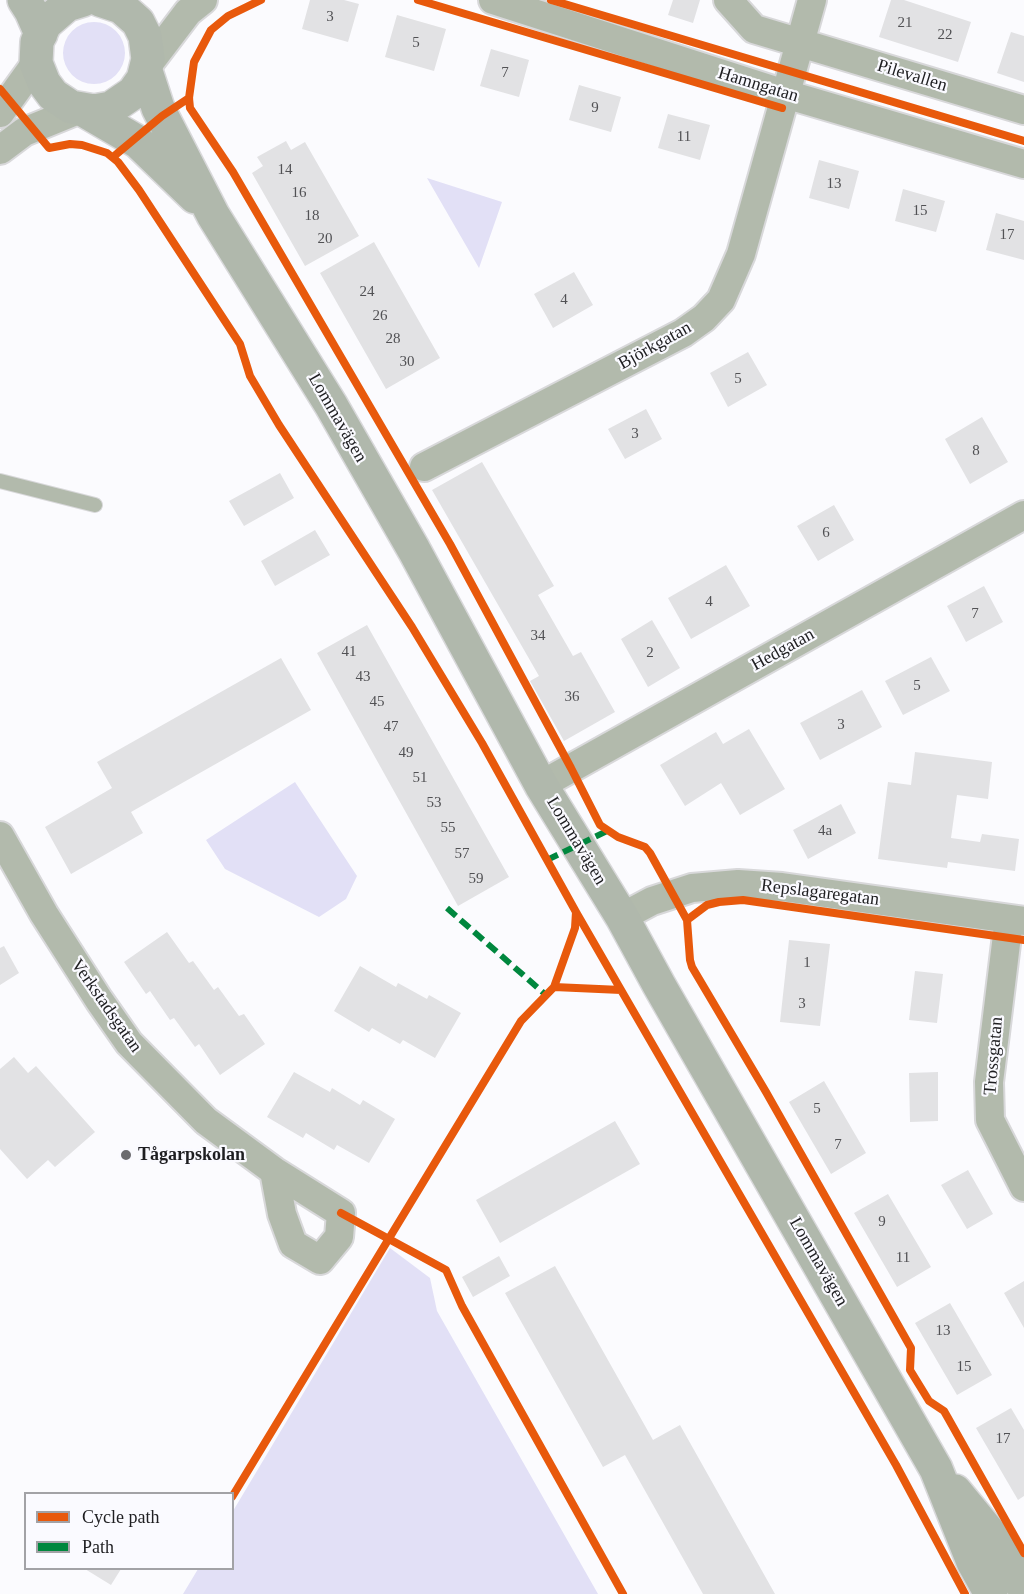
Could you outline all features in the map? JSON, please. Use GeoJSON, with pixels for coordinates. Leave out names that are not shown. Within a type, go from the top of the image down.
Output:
{"type":"FeatureCollection","features":[{"type":"Feature","properties":{"kind":"street","name":"Lommavägen"},"geometry":{"type":"LineString","coordinates":[[24,0],[31,11],[38,48],[40,77],[53,95],[64,104],[82,110],[138,142],[213,214]]}},
{"type":"Feature","properties":{"kind":"street"},"geometry":{"type":"LineString","coordinates":[[0,150],[24,132],[82,110],[102,111],[119,104],[133,93],[147,69],[188,12],[203,0]]}},
{"type":"Feature","properties":{"kind":"street","name":"Hamngatan"},"geometry":{"type":"LineString","coordinates":[[493,0],[785,94],[1024,164]]}},
{"type":"Feature","properties":{"kind":"street","name":"Pilevallen"},"geometry":{"type":"LineString","coordinates":[[728,0],[754,29],[1024,110]]}},
{"type":"Feature","properties":{"kind":"street"},"geometry":{"type":"LineString","coordinates":[[785,94],[812,0]]}},
{"type":"Feature","properties":{"kind":"street","name":"Lommavägen"},"geometry":{"type":"LineString","coordinates":[[38,48],[45,24],[67,5],[109,1],[138,22],[145,36],[148,51],[147,69],[158,108],[213,214],[331,405],[414,550],[542,785],[622,917],[936,1469],[973,1562],[991,1594]]}},
{"type":"Feature","properties":{"kind":"street"},"geometry":{"type":"LineString","coordinates":[[0,113],[38,48]]}},
{"type":"Feature","properties":{"kind":"street","name":"Björkgatan"},"geometry":{"type":"LineString","coordinates":[[424,467],[683,333],[704,318],[721,300],[741,254],[785,94]]}},
{"type":"Feature","properties":{"kind":"street","name":"Hedgatan"},"geometry":{"type":"LineString","coordinates":[[542,785],[1024,515]]}},
{"type":"Feature","properties":{"kind":"street","name":"Verkstadsgatan"},"geometry":{"type":"LineString","coordinates":[[0,836],[44,914],[129,1043],[206,1121],[274,1171]]}},
{"type":"Feature","properties":{"kind":"street","name":"Repslagaregatan"},"geometry":{"type":"LineString","coordinates":[[622,917],[652,901],[692,888],[738,884],[782,887],[1017,920]]}},
{"type":"Feature","properties":{"kind":"street","name":"Trossgatan"},"geometry":{"type":"LineString","coordinates":[[1017,920],[989,1082],[990,1120],[1024,1187]]}},
{"type":"Feature","properties":{"kind":"street","name":"Lommavägen"},"geometry":{"type":"LineString","coordinates":[[936,1469],[993,1537],[1024,1588]]}},
{"type":"Feature","properties":{"kind":"lane"},"geometry":{"type":"LineString","coordinates":[[0,481],[95,505]]}},
{"type":"Feature","properties":{"kind":"shaded area"},"geometry":{"type":"Polygon","coordinates":[[[88,22],[100,22],[116,31],[123,41],[125,53],[123,65],[116,75],[100,84],[88,84],[77,79],[68,70],[63,59],[63,47],[68,36],[77,27],[88,22]]]}},
{"type":"Feature","properties":{"kind":"shaded area"},"geometry":{"type":"Polygon","coordinates":[[[427,178],[502,202],[479,268],[427,178]]]}},
{"type":"Feature","properties":{"kind":"shaded area"},"geometry":{"type":"Polygon","coordinates":[[[295,782],[357,876],[346,899],[319,917],[225,869],[206,840],[295,782]]]}},
{"type":"Feature","properties":{"kind":"shaded area"},"geometry":{"type":"Polygon","coordinates":[[[390,1248],[430,1278],[437,1311],[598,1594],[183,1594],[197,1570],[234,1570],[234,1509],[390,1248]]]}},
{"type":"Feature","properties":{"kind":"building"},"geometry":{"type":"Polygon","coordinates":[[[310,0],[344,0],[359,4],[348,42],[302,29],[310,0]]]}},
{"type":"Feature","properties":{"kind":"building"},"geometry":{"type":"Polygon","coordinates":[[[673,0],[700,0],[693,23],[668,15],[673,0]]]}},
{"type":"Feature","properties":{"kind":"building"},"geometry":{"type":"Polygon","coordinates":[[[891,0],[904,0],[971,22],[958,62],[879,37],[891,0]]]}},
{"type":"Feature","properties":{"kind":"building"},"geometry":{"type":"Polygon","coordinates":[[[397,15],[446,29],[434,71],[385,57],[397,15]]]}},
{"type":"Feature","properties":{"kind":"building"},"geometry":{"type":"Polygon","coordinates":[[[1011,32],[1024,36],[1024,82],[997,73],[1011,32]]]}},
{"type":"Feature","properties":{"kind":"building"},"geometry":{"type":"Polygon","coordinates":[[[491,49],[529,60],[519,97],[480,86],[491,49]]]}},
{"type":"Feature","properties":{"kind":"building"},"geometry":{"type":"Polygon","coordinates":[[[579,85],[621,97],[611,132],[569,120],[579,85]]]}},
{"type":"Feature","properties":{"kind":"building"},"geometry":{"type":"Polygon","coordinates":[[[668,114],[710,125],[700,160],[658,148],[668,114]]]}},
{"type":"Feature","properties":{"kind":"building"},"geometry":{"type":"Polygon","coordinates":[[[286,141],[291,150],[305,142],[359,236],[305,266],[252,173],[263,166],[257,157],[286,141]]]}},
{"type":"Feature","properties":{"kind":"building"},"geometry":{"type":"Polygon","coordinates":[[[819,160],[859,171],[849,209],[809,198],[819,160]]]}},
{"type":"Feature","properties":{"kind":"building"},"geometry":{"type":"Polygon","coordinates":[[[903,189],[945,201],[936,232],[895,221],[903,189]]]}},
{"type":"Feature","properties":{"kind":"building"},"geometry":{"type":"Polygon","coordinates":[[[996,213],[1024,221],[1024,260],[986,250],[996,213]]]}},
{"type":"Feature","properties":{"kind":"building"},"geometry":{"type":"Polygon","coordinates":[[[374,242],[440,358],[386,389],[320,273],[374,242]]]}},
{"type":"Feature","properties":{"kind":"building"},"geometry":{"type":"Polygon","coordinates":[[[574,272],[593,305],[553,328],[534,294],[574,272]]]}},
{"type":"Feature","properties":{"kind":"building"},"geometry":{"type":"Polygon","coordinates":[[[748,352],[767,385],[728,407],[710,373],[748,352]]]}},
{"type":"Feature","properties":{"kind":"building"},"geometry":{"type":"Polygon","coordinates":[[[646,409],[662,439],[625,459],[608,429],[646,409]]]}},
{"type":"Feature","properties":{"kind":"building"},"geometry":{"type":"Polygon","coordinates":[[[982,417],[1008,462],[970,484],[945,439],[982,417]]]}},
{"type":"Feature","properties":{"kind":"building"},"geometry":{"type":"Polygon","coordinates":[[[482,462],[554,586],[538,595],[573,656],[581,652],[615,712],[564,741],[530,681],[539,676],[432,490],[482,462]]]}},
{"type":"Feature","properties":{"kind":"building"},"geometry":{"type":"Polygon","coordinates":[[[280,473],[294,498],[244,526],[229,501],[280,473]]]}},
{"type":"Feature","properties":{"kind":"building"},"geometry":{"type":"Polygon","coordinates":[[[834,505],[854,540],[818,561],[797,526],[834,505]]]}},
{"type":"Feature","properties":{"kind":"building"},"geometry":{"type":"Polygon","coordinates":[[[315,530],[330,555],[275,586],[261,561],[315,530]]]}},
{"type":"Feature","properties":{"kind":"building"},"geometry":{"type":"Polygon","coordinates":[[[726,565],[750,606],[691,639],[668,598],[726,565]]]}},
{"type":"Feature","properties":{"kind":"building"},"geometry":{"type":"Polygon","coordinates":[[[984,586],[1003,622],[966,642],[947,606],[984,586]]]}},
{"type":"Feature","properties":{"kind":"building"},"geometry":{"type":"Polygon","coordinates":[[[652,620],[680,668],[648,687],[621,639],[652,620]]]}},
{"type":"Feature","properties":{"kind":"building"},"geometry":{"type":"Polygon","coordinates":[[[367,625],[509,877],[458,906],[317,653],[367,625]]]}},
{"type":"Feature","properties":{"kind":"building"},"geometry":{"type":"Polygon","coordinates":[[[931,657],[950,691],[903,715],[885,681],[931,657]]]}},
{"type":"Feature","properties":{"kind":"building"},"geometry":{"type":"Polygon","coordinates":[[[281,658],[311,710],[131,812],[143,833],[71,874],[45,827],[112,788],[97,762],[281,658]]]}},
{"type":"Feature","properties":{"kind":"building"},"geometry":{"type":"Polygon","coordinates":[[[862,690],[882,727],[820,760],[800,723],[862,690]]]}},
{"type":"Feature","properties":{"kind":"building"},"geometry":{"type":"Polygon","coordinates":[[[749,729],[785,789],[740,815],[721,783],[685,806],[660,765],[716,732],[723,744],[749,729]]]}},
{"type":"Feature","properties":{"kind":"building"},"geometry":{"type":"Polygon","coordinates":[[[915,752],[992,762],[988,799],[957,795],[951,838],[980,842],[982,834],[1019,839],[1015,871],[948,862],[947,868],[878,859],[888,782],[911,785],[915,752]]]}},
{"type":"Feature","properties":{"kind":"building"},"geometry":{"type":"Polygon","coordinates":[[[841,804],[856,833],[808,859],[793,830],[841,804]]]}},
{"type":"Feature","properties":{"kind":"building"},"geometry":{"type":"Polygon","coordinates":[[[167,932],[189,963],[193,961],[214,990],[218,987],[239,1016],[244,1014],[265,1044],[220,1075],[199,1044],[195,1047],[174,1018],[170,1020],[150,991],[146,994],[124,962],[167,932]]]}},
{"type":"Feature","properties":{"kind":"building"},"geometry":{"type":"Polygon","coordinates":[[[789,940],[830,944],[820,1026],[780,1022],[789,940]]]}},
{"type":"Feature","properties":{"kind":"building"},"geometry":{"type":"Polygon","coordinates":[[[4,946],[19,973],[0,985],[0,948],[4,946]]]}},
{"type":"Feature","properties":{"kind":"building"},"geometry":{"type":"Polygon","coordinates":[[[360,966],[396,987],[398,983],[427,999],[429,995],[461,1013],[435,1058],[403,1040],[400,1044],[372,1028],[369,1032],[334,1011],[360,966]]]}},
{"type":"Feature","properties":{"kind":"building"},"geometry":{"type":"Polygon","coordinates":[[[915,971],[943,974],[937,1023],[909,1020],[915,971]]]}},
{"type":"Feature","properties":{"kind":"building"},"geometry":{"type":"Polygon","coordinates":[[[14,1057],[28,1073],[36,1066],[95,1132],[55,1167],[48,1160],[27,1179],[0,1149],[0,1069],[14,1057]]]}},
{"type":"Feature","properties":{"kind":"building"},"geometry":{"type":"Polygon","coordinates":[[[294,1072],[330,1092],[332,1088],[360,1105],[363,1100],[395,1119],[369,1163],[337,1145],[334,1150],[306,1133],[303,1138],[267,1117],[294,1072]]]}},
{"type":"Feature","properties":{"kind":"building"},"geometry":{"type":"Polygon","coordinates":[[[938,1072],[938,1121],[910,1122],[909,1073],[938,1072]]]}},
{"type":"Feature","properties":{"kind":"building"},"geometry":{"type":"Polygon","coordinates":[[[824,1081],[866,1153],[831,1174],[789,1102],[824,1081]]]}},
{"type":"Feature","properties":{"kind":"building"},"geometry":{"type":"Polygon","coordinates":[[[615,1121],[640,1164],[500,1243],[476,1200],[615,1121]]]}},
{"type":"Feature","properties":{"kind":"building"},"geometry":{"type":"Polygon","coordinates":[[[968,1170],[993,1214],[967,1229],[941,1185],[968,1170]]]}},
{"type":"Feature","properties":{"kind":"building"},"geometry":{"type":"Polygon","coordinates":[[[888,1194],[931,1267],[897,1287],[854,1213],[888,1194]]]}},
{"type":"Feature","properties":{"kind":"building"},"geometry":{"type":"Polygon","coordinates":[[[499,1256],[510,1276],[473,1297],[462,1277],[499,1256]]]}},
{"type":"Feature","properties":{"kind":"building"},"geometry":{"type":"Polygon","coordinates":[[[555,1266],[653,1440],[680,1425],[775,1594],[703,1594],[625,1455],[603,1467],[505,1293],[555,1266]]]}},
{"type":"Feature","properties":{"kind":"building"},"geometry":{"type":"Polygon","coordinates":[[[1024,1281],[1024,1328],[1004,1293],[1024,1281]]]}},
{"type":"Feature","properties":{"kind":"building"},"geometry":{"type":"Polygon","coordinates":[[[950,1303],[992,1375],[957,1395],[915,1323],[950,1303]]]}},
{"type":"Feature","properties":{"kind":"building"},"geometry":{"type":"Polygon","coordinates":[[[1011,1408],[1024,1430],[1024,1496],[1018,1500],[976,1428],[1011,1408]]]}},
{"type":"Feature","properties":{"kind":"building"},"geometry":{"type":"Polygon","coordinates":[[[87,1570],[120,1570],[111,1585],[87,1570]]]}},
{"type":"Feature","properties":{"kind":"marked path"},"geometry":{"type":"LineString","coordinates":[[547,860],[607,831]]}},
{"type":"Feature","properties":{"kind":"marked path"},"geometry":{"type":"LineString","coordinates":[[447,908],[546,995]]}},
{"type":"Feature","properties":{"kind":"cycle path"},"geometry":{"type":"LineString","coordinates":[[261,0],[228,16],[211,30],[194,62],[189,98],[190,108],[233,172],[450,544],[600,825],[618,837],[645,847],[650,853],[687,920],[692,967],[766,1092],[911,1348],[910,1370],[929,1401],[944,1411],[1024,1553]]}},
{"type":"Feature","properties":{"kind":"cycle path"},"geometry":{"type":"LineString","coordinates":[[418,0],[782,108]]}},
{"type":"Feature","properties":{"kind":"cycle path"},"geometry":{"type":"LineString","coordinates":[[551,0],[1024,141]]}},
{"type":"Feature","properties":{"kind":"cycle path"},"geometry":{"type":"LineString","coordinates":[[0,89],[49,148],[70,144],[82,145],[107,153],[118,162],[139,190],[240,344],[250,376],[279,425],[412,627],[482,743],[576,912],[575,928],[554,987],[521,1021],[234,1494]]}},
{"type":"Feature","properties":{"kind":"cycle path"},"geometry":{"type":"LineString","coordinates":[[113,157],[162,116],[189,98]]}},
{"type":"Feature","properties":{"kind":"cycle path"},"geometry":{"type":"LineString","coordinates":[[687,920],[707,905],[743,900],[1024,940]]}},
{"type":"Feature","properties":{"kind":"cycle path"},"geometry":{"type":"LineString","coordinates":[[576,912],[621,990]]}},
{"type":"Feature","properties":{"kind":"cycle path"},"geometry":{"type":"LineString","coordinates":[[554,987],[621,990],[896,1465],[965,1594]]}},
{"type":"Feature","properties":{"kind":"cycle path"},"geometry":{"type":"LineString","coordinates":[[341,1213],[446,1270],[462,1306],[623,1594]]}},
{"type":"Feature","properties":{"kind":"place","name":"Tågarpskolan"},"geometry":{"type":"Point","coordinates":[126,1155]}}]}
